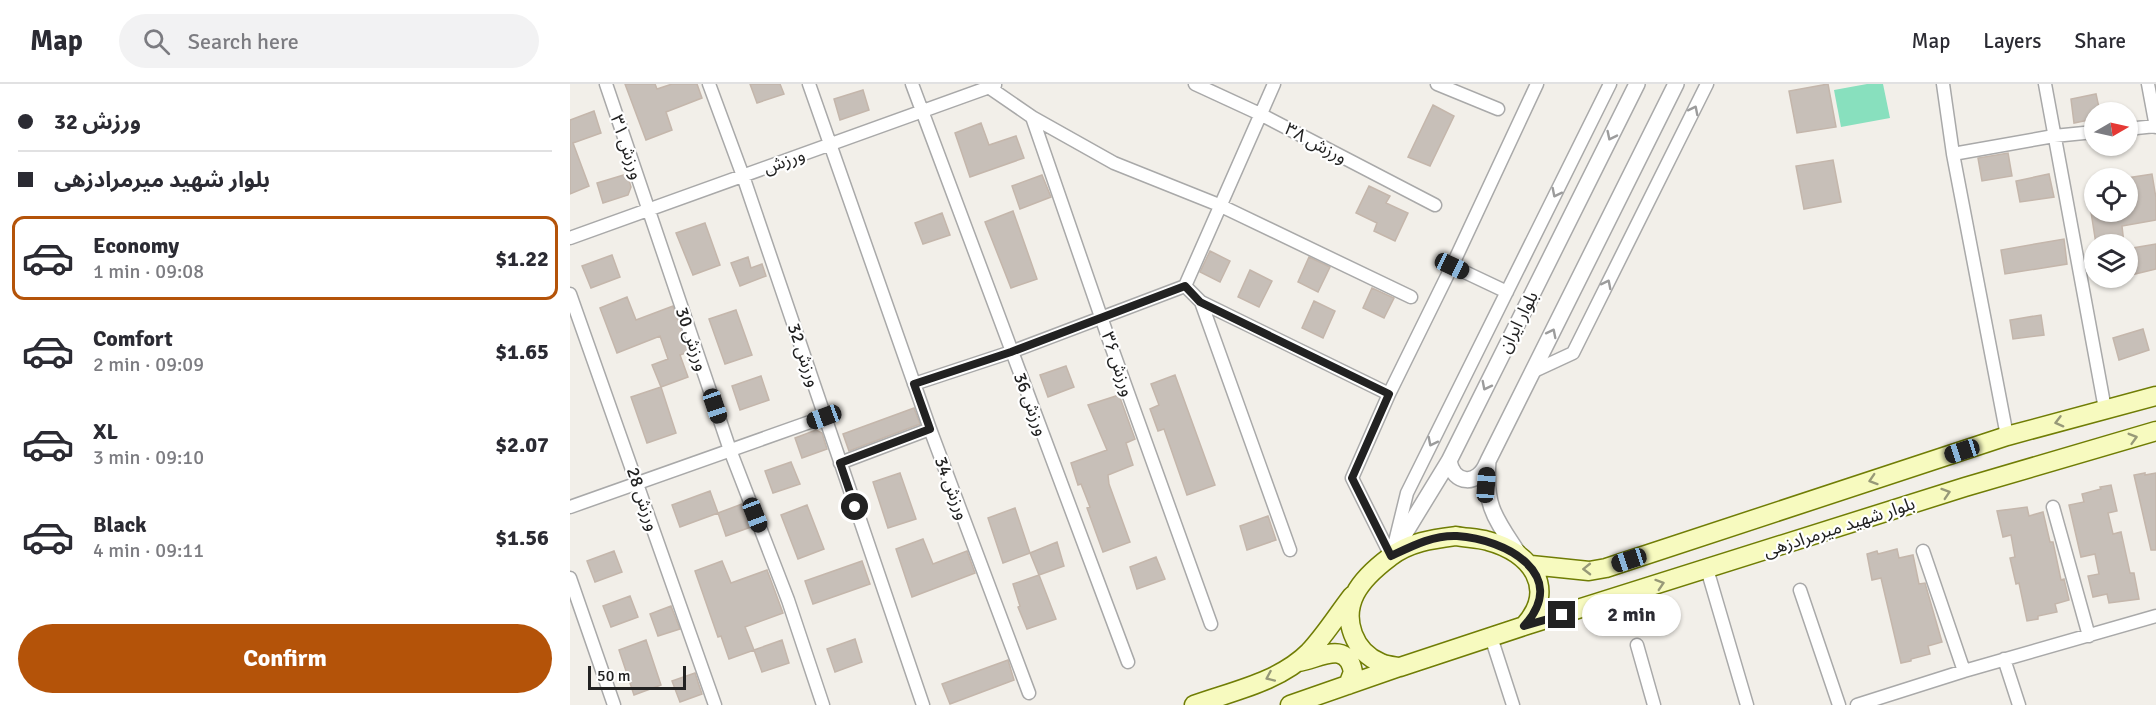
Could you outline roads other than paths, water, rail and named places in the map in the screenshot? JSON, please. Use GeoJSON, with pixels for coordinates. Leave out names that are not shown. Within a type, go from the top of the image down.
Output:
{"type":"FeatureCollection","features":[{"type":"Feature","properties":{"kind":"main road","name":"بلوار شهید میرمرادزهی"},"geometry":{"type":"LineString","coordinates":[[1525,561],[1589,571],[1606,568],[2007,436],[2156,396]]}},
{"type":"Feature","properties":{"kind":"main road","name":"بلوار شهید میرمرادزهی"},"geometry":{"type":"LineString","coordinates":[[1524,626],[1965,487],[2156,431]]}},
{"type":"Feature","properties":{"kind":"main road"},"geometry":{"type":"LineString","coordinates":[[1194,705],[1274,676],[1297,662],[1309,651],[1366,579],[1391,556],[1422,541],[1456,536],[1490,541],[1525,561],[1538,577],[1539,604],[1533,616],[1524,626],[1290,705]]}},
{"type":"Feature","properties":{"kind":"main road"},"geometry":{"type":"LineString","coordinates":[[1355,592],[1350,609],[1350,626],[1356,642],[1368,656],[1383,664],[1400,667]]}},
{"type":"Feature","properties":{"kind":"main road"},"geometry":{"type":"LineString","coordinates":[[1297,662],[1312,660],[1330,652],[1343,655],[1348,659],[1353,672],[1348,685]]}},
{"type":"Feature","properties":{"kind":"street","name":"ورزش ۳۱"},"geometry":{"type":"LineString","coordinates":[[606,84],[649,210]]}},
{"type":"Feature","properties":{"kind":"street","name":"ورزش 32"},"geometry":{"type":"LineString","coordinates":[[709,84],[743,176],[923,705]]}},
{"type":"Feature","properties":{"kind":"street","name":"ورزش 34"},"geometry":{"type":"LineString","coordinates":[[809,84],[930,429],[1029,693]]}},
{"type":"Feature","properties":{"kind":"street","name":"ورزش 36"},"geometry":{"type":"LineString","coordinates":[[912,84],[1128,662]]}},
{"type":"Feature","properties":{"kind":"street","name":"ورزش ۳۸"},"geometry":{"type":"LineString","coordinates":[[1195,84],[1260,114],[1435,205]]}},
{"type":"Feature","properties":{"kind":"street"},"geometry":{"type":"LineString","coordinates":[[914,384],[1011,352],[1185,286],[1274,84]]}},
{"type":"Feature","properties":{"kind":"street"},"geometry":{"type":"LineString","coordinates":[[1437,84],[1498,109]]}},
{"type":"Feature","properties":{"kind":"street"},"geometry":{"type":"LineString","coordinates":[[1391,556],[1352,478],[1389,394],[1537,84]]}},
{"type":"Feature","properties":{"kind":"street"},"geometry":{"type":"LineString","coordinates":[[1391,556],[1407,493],[1610,84]]}},
{"type":"Feature","properties":{"kind":"street","name":"بلوار ایران"},"geometry":{"type":"LineString","coordinates":[[1391,556],[1449,461],[1637,84]]}},
{"type":"Feature","properties":{"kind":"street","name":"بلوار ایران"},"geometry":{"type":"LineString","coordinates":[[1525,561],[1492,514],[1486,485],[1488,461],[1676,84]]}},
{"type":"Feature","properties":{"kind":"street"},"geometry":{"type":"LineString","coordinates":[[1532,372],[1573,353],[1707,84]]}},
{"type":"Feature","properties":{"kind":"street"},"geometry":{"type":"LineString","coordinates":[[1942,84],[1953,154],[2007,436]]}},
{"type":"Feature","properties":{"kind":"street"},"geometry":{"type":"LineString","coordinates":[[2045,84],[2105,410]]}},
{"type":"Feature","properties":{"kind":"street"},"geometry":{"type":"LineString","coordinates":[[2138,128],[2156,126],[2148,84]]}},
{"type":"Feature","properties":{"kind":"street","name":"ورزش"},"geometry":{"type":"LineString","coordinates":[[570,238],[994,86]]}},
{"type":"Feature","properties":{"kind":"street"},"geometry":{"type":"LineString","coordinates":[[994,86],[1032,117],[1114,163],[1219,206],[1411,297]]}},
{"type":"Feature","properties":{"kind":"street","name":"ورزش ۳۶"},"geometry":{"type":"LineString","coordinates":[[1032,117],[1211,624]]}},
{"type":"Feature","properties":{"kind":"street"},"geometry":{"type":"LineString","coordinates":[[1953,154],[2084,133]]}},
{"type":"Feature","properties":{"kind":"street","name":"ورزش 30"},"geometry":{"type":"LineString","coordinates":[[649,210],[730,450],[788,600],[823,705]]}},
{"type":"Feature","properties":{"kind":"street"},"geometry":{"type":"LineString","coordinates":[[1452,266],[1507,292]]}},
{"type":"Feature","properties":{"kind":"street"},"geometry":{"type":"LineString","coordinates":[[1185,286],[1200,302],[1389,394]]}},
{"type":"Feature","properties":{"kind":"street","name":"ورزش 28"},"geometry":{"type":"LineString","coordinates":[[570,294],[715,705]]}},
{"type":"Feature","properties":{"kind":"street"},"geometry":{"type":"LineString","coordinates":[[1200,302],[1290,550]]}},
{"type":"Feature","properties":{"kind":"street"},"geometry":{"type":"LineString","coordinates":[[570,507],[824,417]]}},
{"type":"Feature","properties":{"kind":"street"},"geometry":{"type":"LineString","coordinates":[[840,463],[930,429]]}},
{"type":"Feature","properties":{"kind":"street"},"geometry":{"type":"LineString","coordinates":[[1449,461],[1453,473],[1465,480],[1471,480],[1483,473],[1488,461]]}},
{"type":"Feature","properties":{"kind":"street"},"geometry":{"type":"LineString","coordinates":[[2053,507],[2090,636]]}},
{"type":"Feature","properties":{"kind":"street"},"geometry":{"type":"LineString","coordinates":[[1923,551],[1964,670]]}},
{"type":"Feature","properties":{"kind":"street"},"geometry":{"type":"LineString","coordinates":[[1707,569],[1747,705]]}},
{"type":"Feature","properties":{"kind":"street"},"geometry":{"type":"LineString","coordinates":[[570,578],[614,705]]}},
{"type":"Feature","properties":{"kind":"street"},"geometry":{"type":"LineString","coordinates":[[1800,590],[1839,705]]}},
{"type":"Feature","properties":{"kind":"street"},"geometry":{"type":"LineString","coordinates":[[1857,705],[1964,670],[2156,616]]}},
{"type":"Feature","properties":{"kind":"street"},"geometry":{"type":"LineString","coordinates":[[1491,637],[1514,705]]}},
{"type":"Feature","properties":{"kind":"street"},"geometry":{"type":"LineString","coordinates":[[1637,645],[1654,705]]}},
{"type":"Feature","properties":{"kind":"street"},"geometry":{"type":"LineString","coordinates":[[2004,659],[2019,705]]}}]}
